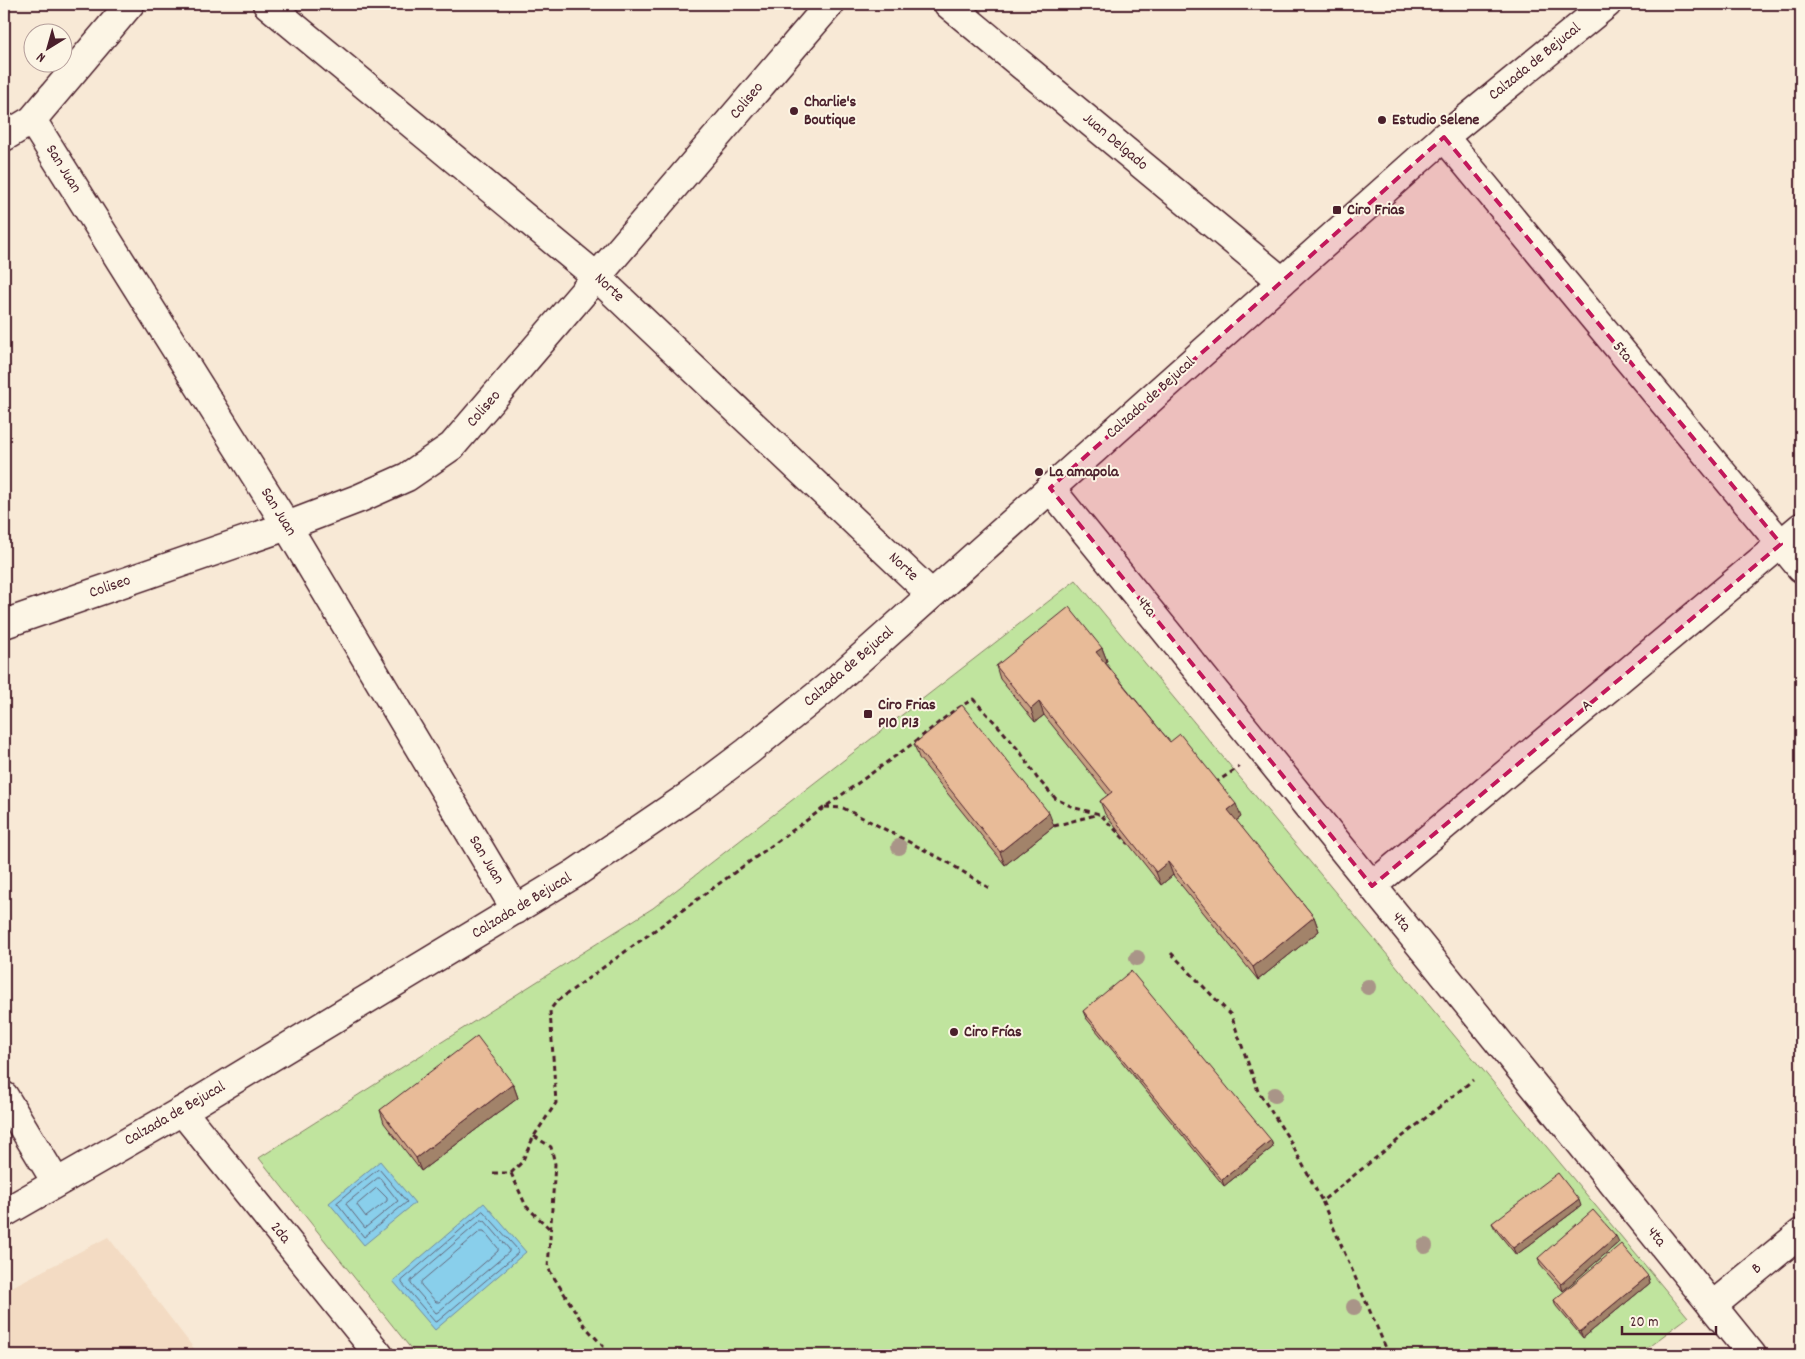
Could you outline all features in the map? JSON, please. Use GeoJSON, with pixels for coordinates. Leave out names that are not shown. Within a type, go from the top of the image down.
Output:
{"type":"FeatureCollection","features":[{"type":"Feature","properties":{"kind":"street"},"geometry":{"type":"LineString","coordinates":[[4,137],[32,120],[130,4]]}},
{"type":"Feature","properties":{"kind":"street","name":"Norte"},"geometry":{"type":"LineString","coordinates":[[267,4],[597,277],[932,594]]}},
{"type":"Feature","properties":{"kind":"street","name":"Coliseo"},"geometry":{"type":"LineString","coordinates":[[4,624],[287,526],[360,498],[407,477],[452,446],[830,4]]}},
{"type":"Feature","properties":{"kind":"street","name":"Juan Delgado"},"geometry":{"type":"LineString","coordinates":[[948,4],[1282,281]]}},
{"type":"Feature","properties":{"kind":"street","name":"Calzada de Bejucal"},"geometry":{"type":"LineString","coordinates":[[4,1213],[182,1111],[516,910],[582,869],[712,779],[836,680],[1444,136],[1608,4]]}},
{"type":"Feature","properties":{"kind":"street","name":"San Juan"},"geometry":{"type":"LineString","coordinates":[[32,120],[287,526],[516,910]]}},
{"type":"Feature","properties":{"kind":"street","name":"5ta"},"geometry":{"type":"LineString","coordinates":[[1444,136],[1791,535],[1801,568]]}},
{"type":"Feature","properties":{"kind":"street","name":"4ta"},"geometry":{"type":"LineString","coordinates":[[1050,488],[1752,1355]]}},
{"type":"Feature","properties":{"kind":"street","name":"A"},"geometry":{"type":"LineString","coordinates":[[1372,886],[1791,535]]}},
{"type":"Feature","properties":{"kind":"street"},"geometry":{"type":"LineString","coordinates":[[4,1096],[56,1182]]}},
{"type":"Feature","properties":{"kind":"street","name":"2da"},"geometry":{"type":"LineString","coordinates":[[182,1111],[379,1355]]}},
{"type":"Feature","properties":{"kind":"street","name":"B"},"geometry":{"type":"LineString","coordinates":[[1712,1306],[1801,1233]]}},
{"type":"Feature","properties":{"kind":"path"},"geometry":{"type":"LineString","coordinates":[[493,1173],[511,1173],[522,1162],[534,1136],[556,1103],[550,1010],[557,1000],[912,744],[952,712],[973,699],[1021,753],[1037,778],[1056,799],[1075,808],[1100,814],[1128,843],[1136,837]]}},
{"type":"Feature","properties":{"kind":"path"},"geometry":{"type":"LineString","coordinates":[[1215,783],[1262,751]]}},
{"type":"Feature","properties":{"kind":"path"},"geometry":{"type":"LineString","coordinates":[[823,807],[843,808],[949,863],[988,888]]}},
{"type":"Feature","properties":{"kind":"path"},"geometry":{"type":"LineString","coordinates":[[1054,826],[1100,814]]}},
{"type":"Feature","properties":{"kind":"path"},"geometry":{"type":"LineString","coordinates":[[1171,953],[1231,1015],[1258,1091],[1289,1139],[1322,1200],[1389,1355]]}},
{"type":"Feature","properties":{"kind":"path"},"geometry":{"type":"LineString","coordinates":[[1322,1200],[1474,1080]]}},
{"type":"Feature","properties":{"kind":"path"},"geometry":{"type":"LineString","coordinates":[[534,1136],[551,1147],[554,1164],[548,1268],[584,1325],[611,1355]]}},
{"type":"Feature","properties":{"kind":"path"},"geometry":{"type":"LineString","coordinates":[[511,1173],[526,1206],[551,1230]]}},
{"type":"Feature","properties":{"kind":"highlighted area"},"geometry":{"type":"Polygon","coordinates":[[[1444,137],[1781,544],[1372,886],[1050,488],[1444,137]]]}},
{"type":"Feature","properties":{"kind":"shaded area"},"geometry":{"type":"Polygon","coordinates":[[[108,1237],[199,1355],[4,1355],[4,1291],[108,1237]]]}},
{"type":"Feature","properties":{"kind":"green space","name":"Ciro Frías"},"geometry":{"type":"Polygon","coordinates":[[[1076,580],[1688,1317],[1638,1355],[416,1355],[259,1158],[653,908],[1076,580]]]}},
{"type":"Feature","properties":{"kind":"water"},"geometry":{"type":"Polygon","coordinates":[[[380,1161],[415,1203],[364,1245],[329,1203],[380,1161]]]}},
{"type":"Feature","properties":{"kind":"water"},"geometry":{"type":"Polygon","coordinates":[[[484,1203],[526,1252],[435,1330],[393,1281],[484,1203]]]}},
{"type":"Feature","properties":{"kind":"building"},"geometry":{"type":"Polygon","coordinates":[[[1069,607],[1102,648],[1096,652],[1170,742],[1180,734],[1236,804],[1228,810],[1314,917],[1253,967],[1168,862],[1156,872],[1100,801],[1112,792],[1039,702],[1031,709],[996,666],[1069,607]]]}},
{"type":"Feature","properties":{"kind":"building"},"geometry":{"type":"Polygon","coordinates":[[[962,705],[1049,813],[1000,852],[914,744],[962,705]]]}},
{"type":"Feature","properties":{"kind":"building"},"geometry":{"type":"Polygon","coordinates":[[[1131,971],[1271,1140],[1222,1180],[1083,1011],[1131,971]]]}},
{"type":"Feature","properties":{"kind":"building"},"geometry":{"type":"Polygon","coordinates":[[[477,1036],[513,1084],[416,1158],[380,1110],[477,1036]]]}},
{"type":"Feature","properties":{"kind":"building"},"geometry":{"type":"Polygon","coordinates":[[[1558,1173],[1579,1200],[1513,1248],[1492,1223],[1558,1173]]]}},
{"type":"Feature","properties":{"kind":"building"},"geometry":{"type":"Polygon","coordinates":[[[1593,1210],[1616,1236],[1561,1284],[1538,1258],[1593,1210]]]}},
{"type":"Feature","properties":{"kind":"building"},"geometry":{"type":"Polygon","coordinates":[[[1621,1244],[1648,1276],[1580,1332],[1554,1300],[1621,1244]]]}},
{"type":"Feature","properties":{"kind":"place","name":"Charlie's Boutique"},"geometry":{"type":"Point","coordinates":[794,111]}},
{"type":"Feature","properties":{"kind":"place","name":"Estudio Selene"},"geometry":{"type":"Point","coordinates":[1382,120]}},
{"type":"Feature","properties":{"kind":"place","name":"Ciro Frias"},"geometry":{"type":"Point","coordinates":[1337,210]}},
{"type":"Feature","properties":{"kind":"place","name":"La amapola"},"geometry":{"type":"Point","coordinates":[1039,472]}},
{"type":"Feature","properties":{"kind":"place","name":"Ciro Frias P10 P13"},"geometry":{"type":"Point","coordinates":[868,714]}},
{"type":"Feature","properties":{"kind":"place","name":"Ciro Frías"},"geometry":{"type":"Point","coordinates":[954,1032]}}]}
